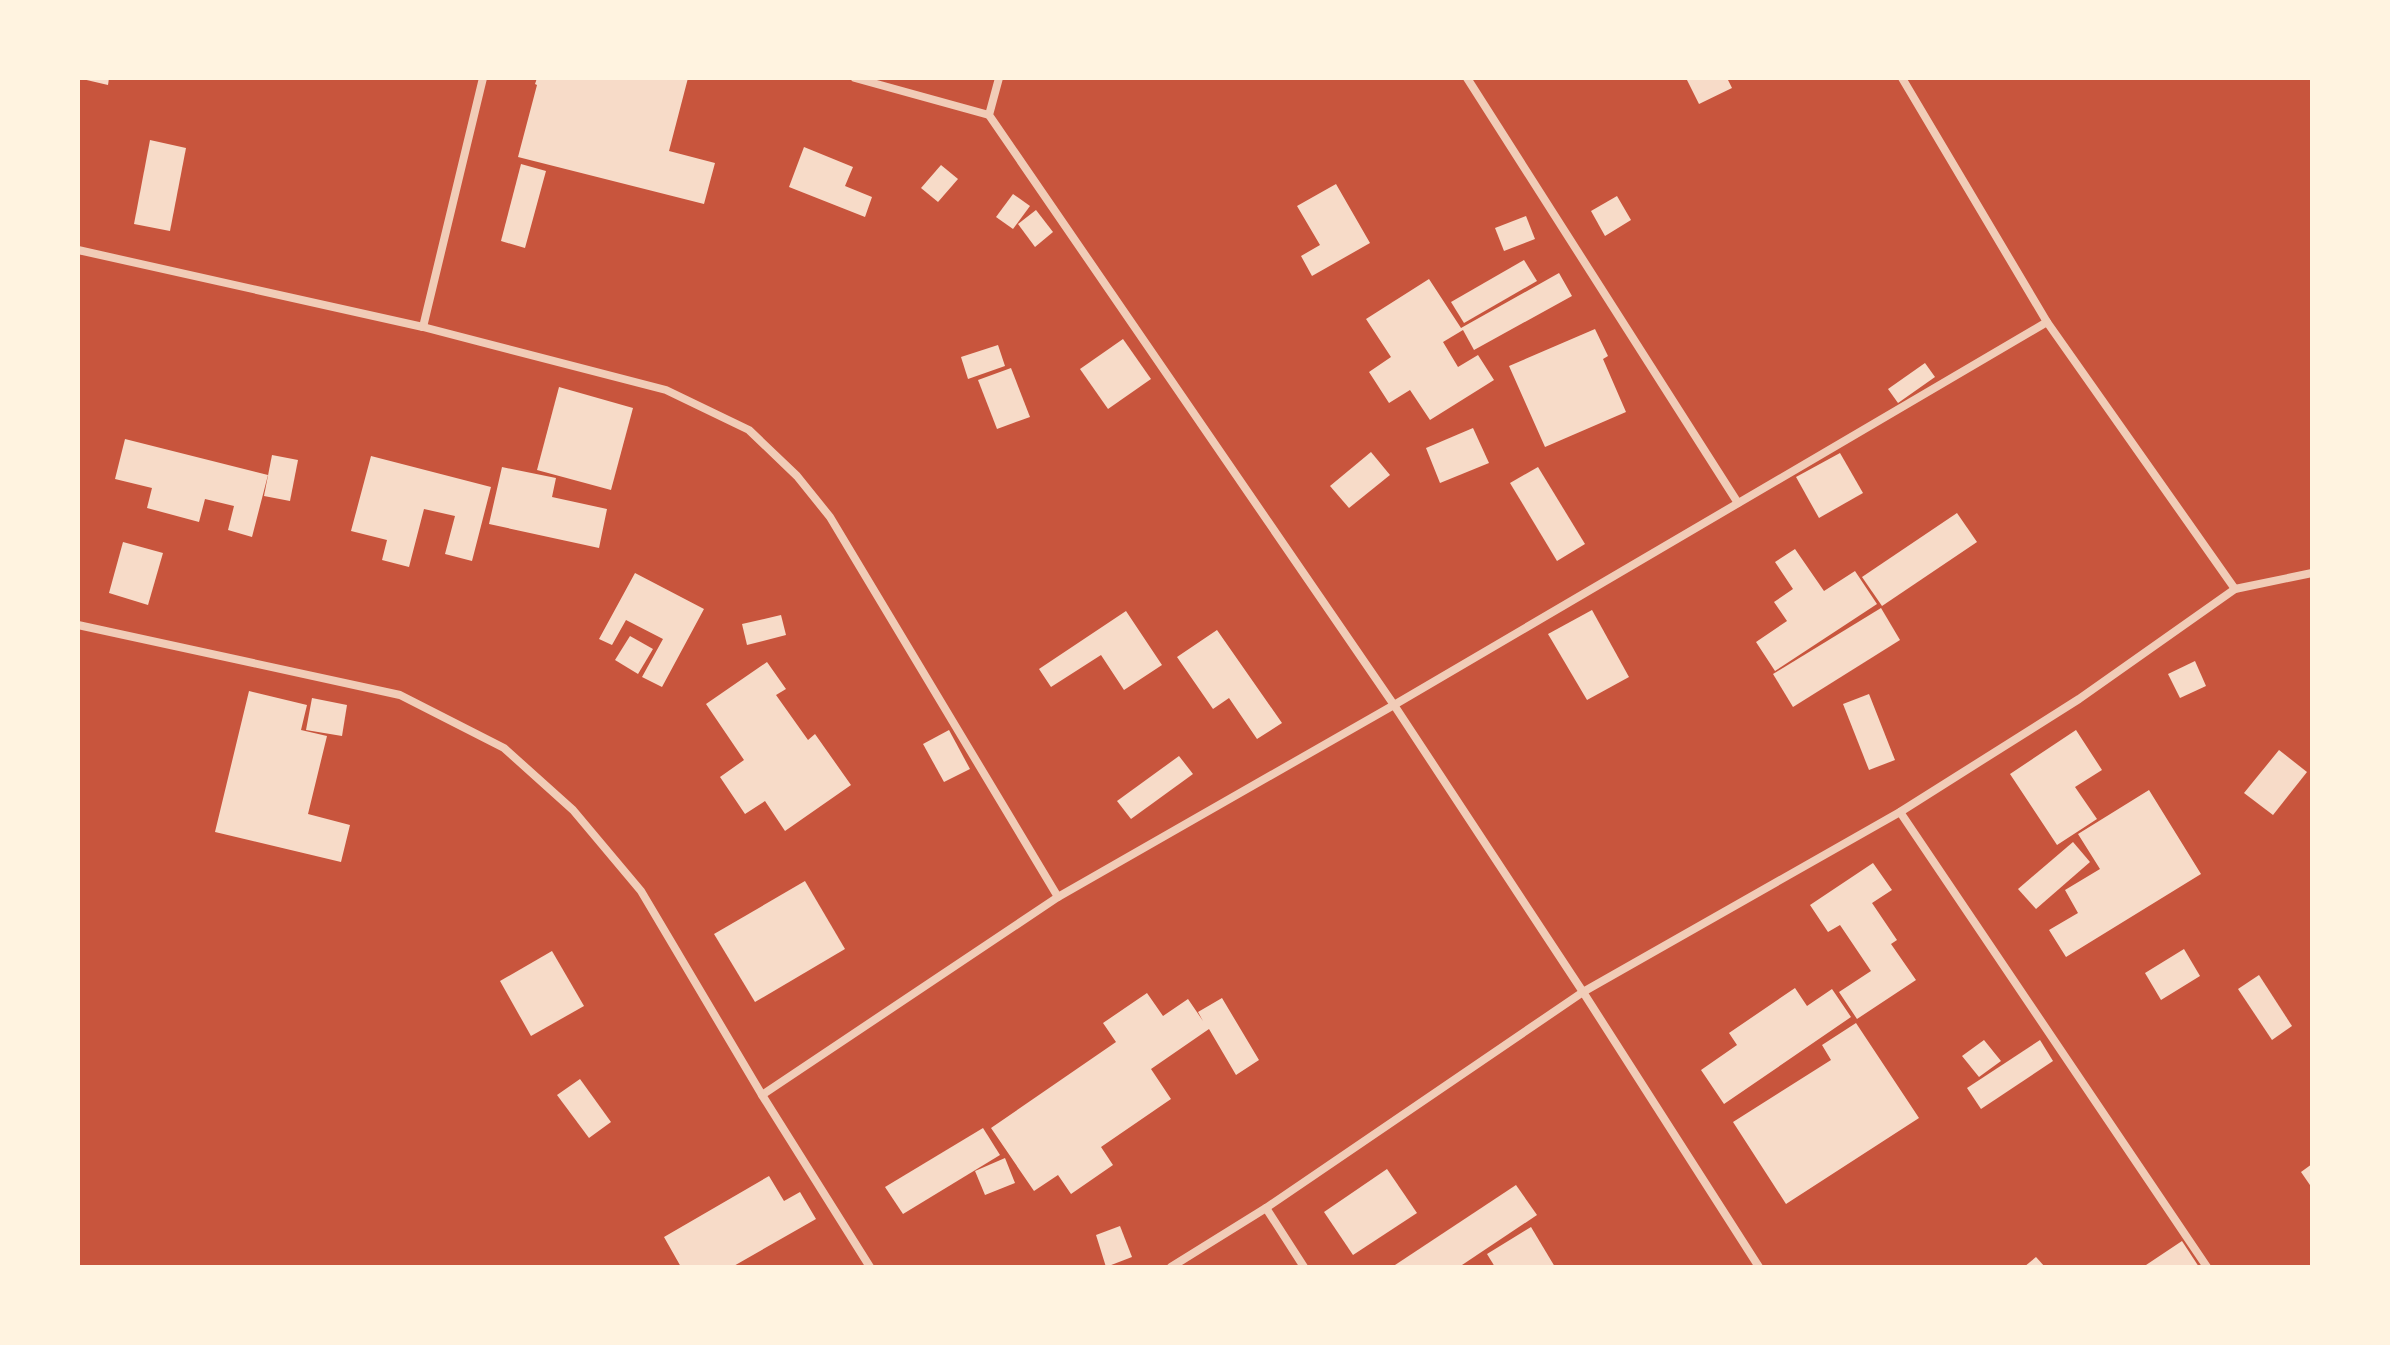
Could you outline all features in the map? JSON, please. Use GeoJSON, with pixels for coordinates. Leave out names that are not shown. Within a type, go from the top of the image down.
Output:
{"type":"FeatureCollection","features":[{"type":"Feature","properties":{"kind":"street"},"geometry":{"type":"LineString","coordinates":[[423,327],[483,78]]}},
{"type":"Feature","properties":{"kind":"street"},"geometry":{"type":"LineString","coordinates":[[855,78],[989,115],[1394,705],[1759,1267]]}},
{"type":"Feature","properties":{"kind":"street"},"geometry":{"type":"LineString","coordinates":[[989,115],[999,78]]}},
{"type":"Feature","properties":{"kind":"street"},"geometry":{"type":"LineString","coordinates":[[1467,78],[1738,503]]}},
{"type":"Feature","properties":{"kind":"street"},"geometry":{"type":"LineString","coordinates":[[1902,78],[2047,322],[2235,589]]}},
{"type":"Feature","properties":{"kind":"street"},"geometry":{"type":"LineString","coordinates":[[78,250],[423,327],[666,390],[749,430],[797,476],[830,517],[1058,897]]}},
{"type":"Feature","properties":{"kind":"street"},"geometry":{"type":"LineString","coordinates":[[762,1095],[1058,897],[1394,705],[2047,322]]}},
{"type":"Feature","properties":{"kind":"street"},"geometry":{"type":"LineString","coordinates":[[1171,1267],[1266,1208],[1583,992],[1900,812],[2079,699],[2235,589],[2312,573]]}},
{"type":"Feature","properties":{"kind":"street"},"geometry":{"type":"LineString","coordinates":[[78,625],[400,695],[504,748],[573,810],[641,891],[762,1095],[870,1267]]}},
{"type":"Feature","properties":{"kind":"street"},"geometry":{"type":"LineString","coordinates":[[1900,812],[2207,1267]]}},
{"type":"Feature","properties":{"kind":"street"},"geometry":{"type":"LineString","coordinates":[[1266,1208],[1304,1267]]}},
{"type":"Feature","properties":{"kind":"building"},"geometry":{"type":"Polygon","coordinates":[[[78,78],[109,78],[108,85],[78,78]]]}},
{"type":"Feature","properties":{"kind":"building"},"geometry":{"type":"Polygon","coordinates":[[[537,78],[688,78],[669,151],[715,163],[704,204],[518,157],[537,78]]]}},
{"type":"Feature","properties":{"kind":"building"},"geometry":{"type":"Polygon","coordinates":[[[1686,78],[1727,78],[1732,88],[1699,104],[1686,78]]]}},
{"type":"Feature","properties":{"kind":"building"},"geometry":{"type":"Polygon","coordinates":[[[150,140],[186,148],[170,231],[134,224],[150,140]]]}},
{"type":"Feature","properties":{"kind":"building"},"geometry":{"type":"Polygon","coordinates":[[[804,147],[853,167],[845,186],[872,197],[865,217],[789,187],[804,147]]]}},
{"type":"Feature","properties":{"kind":"building"},"geometry":{"type":"Polygon","coordinates":[[[521,164],[546,171],[525,248],[501,241],[521,164]]]}},
{"type":"Feature","properties":{"kind":"building"},"geometry":{"type":"Polygon","coordinates":[[[941,165],[958,179],[938,202],[921,188],[941,165]]]}},
{"type":"Feature","properties":{"kind":"building"},"geometry":{"type":"Polygon","coordinates":[[[1336,184],[1370,243],[1312,276],[1301,256],[1320,245],[1297,206],[1336,184]]]}},
{"type":"Feature","properties":{"kind":"building"},"geometry":{"type":"Polygon","coordinates":[[[1013,194],[1030,206],[1013,229],[996,217],[1013,194]]]}},
{"type":"Feature","properties":{"kind":"building"},"geometry":{"type":"Polygon","coordinates":[[[1617,196],[1631,220],[1605,236],[1591,211],[1617,196]]]}},
{"type":"Feature","properties":{"kind":"building"},"geometry":{"type":"Polygon","coordinates":[[[1036,210],[1053,232],[1035,247],[1018,224],[1036,210]]]}},
{"type":"Feature","properties":{"kind":"building"},"geometry":{"type":"Polygon","coordinates":[[[1526,216],[1535,239],[1504,251],[1495,228],[1526,216]]]}},
{"type":"Feature","properties":{"kind":"building"},"geometry":{"type":"Polygon","coordinates":[[[1524,260],[1537,281],[1464,323],[1451,302],[1524,260]]]}},
{"type":"Feature","properties":{"kind":"building"},"geometry":{"type":"Polygon","coordinates":[[[1559,273],[1572,296],[1474,350],[1463,330],[1443,342],[1458,367],[1478,355],[1494,380],[1430,420],[1410,390],[1389,403],[1369,372],[1391,357],[1366,319],[1429,279],[1461,328],[1559,273]]]}},
{"type":"Feature","properties":{"kind":"building"},"geometry":{"type":"Polygon","coordinates":[[[1595,329],[1608,356],[1603,359],[1626,412],[1545,447],[1509,366],[1595,329]]]}},
{"type":"Feature","properties":{"kind":"building"},"geometry":{"type":"Polygon","coordinates":[[[1123,339],[1151,379],[1108,409],[1080,369],[1123,339]]]}},
{"type":"Feature","properties":{"kind":"building"},"geometry":{"type":"Polygon","coordinates":[[[998,345],[1005,366],[968,379],[961,357],[998,345]]]}},
{"type":"Feature","properties":{"kind":"building"},"geometry":{"type":"Polygon","coordinates":[[[1925,363],[1935,377],[1898,403],[1888,389],[1925,363]]]}},
{"type":"Feature","properties":{"kind":"building"},"geometry":{"type":"Polygon","coordinates":[[[1011,368],[1030,417],[997,429],[978,380],[1011,368]]]}},
{"type":"Feature","properties":{"kind":"building"},"geometry":{"type":"Polygon","coordinates":[[[559,387],[633,408],[611,490],[537,470],[559,387]]]}},
{"type":"Feature","properties":{"kind":"building"},"geometry":{"type":"Polygon","coordinates":[[[1473,428],[1489,463],[1440,483],[1426,448],[1473,428]]]}},
{"type":"Feature","properties":{"kind":"building"},"geometry":{"type":"Polygon","coordinates":[[[125,439],[268,475],[252,537],[228,530],[234,506],[205,499],[199,522],[147,508],[152,488],[115,479],[125,439]]]}},
{"type":"Feature","properties":{"kind":"building"},"geometry":{"type":"Polygon","coordinates":[[[1371,452],[1390,475],[1349,508],[1330,486],[1371,452]]]}},
{"type":"Feature","properties":{"kind":"building"},"geometry":{"type":"Polygon","coordinates":[[[1840,453],[1863,493],[1819,518],[1796,477],[1840,453]]]}},
{"type":"Feature","properties":{"kind":"building"},"geometry":{"type":"Polygon","coordinates":[[[272,455],[298,460],[290,501],[264,496],[272,455]]]}},
{"type":"Feature","properties":{"kind":"building"},"geometry":{"type":"Polygon","coordinates":[[[371,456],[491,487],[472,561],[445,554],[455,516],[424,509],[409,567],[382,560],[387,540],[351,531],[371,456]]]}},
{"type":"Feature","properties":{"kind":"building"},"geometry":{"type":"Polygon","coordinates":[[[502,467],[556,478],[552,497],[607,509],[599,548],[489,524],[502,467]]]}},
{"type":"Feature","properties":{"kind":"building"},"geometry":{"type":"Polygon","coordinates":[[[1538,467],[1585,544],[1557,561],[1510,483],[1538,467]]]}},
{"type":"Feature","properties":{"kind":"building"},"geometry":{"type":"Polygon","coordinates":[[[1957,513],[1977,542],[1882,606],[1862,577],[1957,513]]]}},
{"type":"Feature","properties":{"kind":"building"},"geometry":{"type":"Polygon","coordinates":[[[123,542],[163,553],[148,605],[109,593],[123,542]]]}},
{"type":"Feature","properties":{"kind":"building"},"geometry":{"type":"Polygon","coordinates":[[[1795,549],[1824,591],[1855,571],[1877,604],[1775,671],[1756,642],[1787,621],[1774,602],[1793,589],[1775,562],[1795,549]]]}},
{"type":"Feature","properties":{"kind":"building"},"geometry":{"type":"Polygon","coordinates":[[[635,573],[704,609],[662,687],[642,677],[663,639],[626,620],[612,645],[599,639],[635,573]]]}},
{"type":"Feature","properties":{"kind":"building"},"geometry":{"type":"Polygon","coordinates":[[[1881,608],[1900,640],[1793,707],[1773,674],[1881,608]]]}},
{"type":"Feature","properties":{"kind":"building"},"geometry":{"type":"Polygon","coordinates":[[[1592,610],[1629,677],[1587,700],[1548,634],[1592,610]]]}},
{"type":"Feature","properties":{"kind":"building"},"geometry":{"type":"Polygon","coordinates":[[[1126,611],[1162,665],[1124,690],[1101,655],[1051,687],[1039,669],[1126,611]]]}},
{"type":"Feature","properties":{"kind":"building"},"geometry":{"type":"Polygon","coordinates":[[[781,615],[786,635],[747,645],[742,624],[781,615]]]}},
{"type":"Feature","properties":{"kind":"building"},"geometry":{"type":"Polygon","coordinates":[[[1217,630],[1282,723],[1257,739],[1229,698],[1213,709],[1177,657],[1217,630]]]}},
{"type":"Feature","properties":{"kind":"building"},"geometry":{"type":"Polygon","coordinates":[[[630,636],[653,649],[638,674],[615,660],[630,636]]]}},
{"type":"Feature","properties":{"kind":"building"},"geometry":{"type":"Polygon","coordinates":[[[2195,661],[2206,686],[2180,698],[2168,674],[2195,661]]]}},
{"type":"Feature","properties":{"kind":"building"},"geometry":{"type":"Polygon","coordinates":[[[767,662],[786,689],[776,695],[808,740],[815,734],[851,785],[785,831],[765,801],[745,814],[720,777],[744,760],[706,704],[767,662]]]}},
{"type":"Feature","properties":{"kind":"building"},"geometry":{"type":"Polygon","coordinates":[[[249,691],[307,705],[301,730],[327,736],[308,814],[350,825],[341,862],[215,832],[249,691]]]}},
{"type":"Feature","properties":{"kind":"building"},"geometry":{"type":"Polygon","coordinates":[[[1869,694],[1895,760],[1869,770],[1843,704],[1869,694]]]}},
{"type":"Feature","properties":{"kind":"building"},"geometry":{"type":"Polygon","coordinates":[[[312,698],[347,705],[342,736],[306,730],[312,698]]]}},
{"type":"Feature","properties":{"kind":"building"},"geometry":{"type":"Polygon","coordinates":[[[949,730],[970,769],[944,782],[923,744],[949,730]]]}},
{"type":"Feature","properties":{"kind":"building"},"geometry":{"type":"Polygon","coordinates":[[[2076,730],[2102,770],[2075,787],[2097,819],[2057,845],[2010,774],[2076,730]]]}},
{"type":"Feature","properties":{"kind":"building"},"geometry":{"type":"Polygon","coordinates":[[[2279,750],[2307,772],[2273,815],[2244,793],[2279,750]]]}},
{"type":"Feature","properties":{"kind":"building"},"geometry":{"type":"Polygon","coordinates":[[[1179,756],[1193,774],[1131,819],[1117,801],[1179,756]]]}},
{"type":"Feature","properties":{"kind":"building"},"geometry":{"type":"Polygon","coordinates":[[[2149,790],[2201,874],[2066,957],[2049,930],[2078,913],[2065,890],[2100,869],[2078,834],[2149,790]]]}},
{"type":"Feature","properties":{"kind":"building"},"geometry":{"type":"Polygon","coordinates":[[[2073,842],[2090,862],[2036,909],[2018,889],[2073,842]]]}},
{"type":"Feature","properties":{"kind":"building"},"geometry":{"type":"Polygon","coordinates":[[[1873,863],[1892,890],[1872,903],[1897,940],[1891,944],[1916,980],[1857,1019],[1839,992],[1871,971],[1840,925],[1828,932],[1810,905],[1873,863]]]}},
{"type":"Feature","properties":{"kind":"building"},"geometry":{"type":"Polygon","coordinates":[[[805,881],[845,949],[755,1002],[714,934],[805,881]]]}},
{"type":"Feature","properties":{"kind":"building"},"geometry":{"type":"Polygon","coordinates":[[[2184,949],[2200,976],[2161,1000],[2145,973],[2184,949]]]}},
{"type":"Feature","properties":{"kind":"building"},"geometry":{"type":"Polygon","coordinates":[[[552,951],[584,1006],[531,1036],[500,981],[552,951]]]}},
{"type":"Feature","properties":{"kind":"building"},"geometry":{"type":"Polygon","coordinates":[[[2259,975],[2292,1026],[2272,1040],[2238,989],[2259,975]]]}},
{"type":"Feature","properties":{"kind":"building"},"geometry":{"type":"Polygon","coordinates":[[[1795,988],[1807,1006],[1832,989],[1851,1017],[1724,1104],[1701,1070],[1737,1045],[1729,1033],[1795,988]]]}},
{"type":"Feature","properties":{"kind":"building"},"geometry":{"type":"Polygon","coordinates":[[[1147,993],[1163,1016],[1188,999],[1203,1021],[1198,1012],[1222,998],[1259,1060],[1236,1075],[1209,1029],[1151,1069],[1171,1099],[1101,1147],[1113,1165],[1071,1194],[1058,1175],[1034,1191],[991,1128],[1116,1042],[1103,1023],[1147,993]]]}},
{"type":"Feature","properties":{"kind":"building"},"geometry":{"type":"Polygon","coordinates":[[[1856,1023],[1919,1118],[1786,1204],[1733,1122],[1831,1060],[1822,1045],[1856,1023]]]}},
{"type":"Feature","properties":{"kind":"building"},"geometry":{"type":"Polygon","coordinates":[[[1984,1040],[2001,1061],[1979,1077],[1962,1056],[1984,1040]]]}},
{"type":"Feature","properties":{"kind":"building"},"geometry":{"type":"Polygon","coordinates":[[[2040,1040],[2053,1061],[1981,1109],[1967,1088],[2040,1040]]]}},
{"type":"Feature","properties":{"kind":"building"},"geometry":{"type":"Polygon","coordinates":[[[580,1079],[611,1122],[589,1138],[557,1095],[580,1079]]]}},
{"type":"Feature","properties":{"kind":"building"},"geometry":{"type":"Polygon","coordinates":[[[983,1128],[1000,1155],[903,1214],[885,1187],[983,1128]]]}},
{"type":"Feature","properties":{"kind":"building"},"geometry":{"type":"Polygon","coordinates":[[[1005,1158],[1015,1183],[985,1195],[975,1171],[1005,1158]]]}},
{"type":"Feature","properties":{"kind":"building"},"geometry":{"type":"Polygon","coordinates":[[[2312,1164],[2312,1188],[2301,1172],[2312,1164]]]}},
{"type":"Feature","properties":{"kind":"building"},"geometry":{"type":"Polygon","coordinates":[[[1387,1169],[1417,1213],[1353,1255],[1324,1212],[1387,1169]]]}},
{"type":"Feature","properties":{"kind":"building"},"geometry":{"type":"Polygon","coordinates":[[[769,1176],[784,1201],[800,1192],[816,1219],[732,1267],[681,1267],[664,1237],[769,1176]]]}},
{"type":"Feature","properties":{"kind":"building"},"geometry":{"type":"Polygon","coordinates":[[[1516,1185],[1537,1215],[1459,1267],[1392,1267],[1516,1185]]]}},
{"type":"Feature","properties":{"kind":"building"},"geometry":{"type":"Polygon","coordinates":[[[1120,1226],[1132,1257],[1106,1267],[1096,1235],[1120,1226]]]}},
{"type":"Feature","properties":{"kind":"building"},"geometry":{"type":"Polygon","coordinates":[[[1531,1227],[1555,1267],[1495,1267],[1487,1254],[1531,1227]]]}},
{"type":"Feature","properties":{"kind":"building"},"geometry":{"type":"Polygon","coordinates":[[[2182,1241],[2199,1267],[2143,1267],[2182,1241]]]}},
{"type":"Feature","properties":{"kind":"building"},"geometry":{"type":"Polygon","coordinates":[[[2036,1257],[2045,1267],[2024,1267],[2036,1257]]]}}]}
